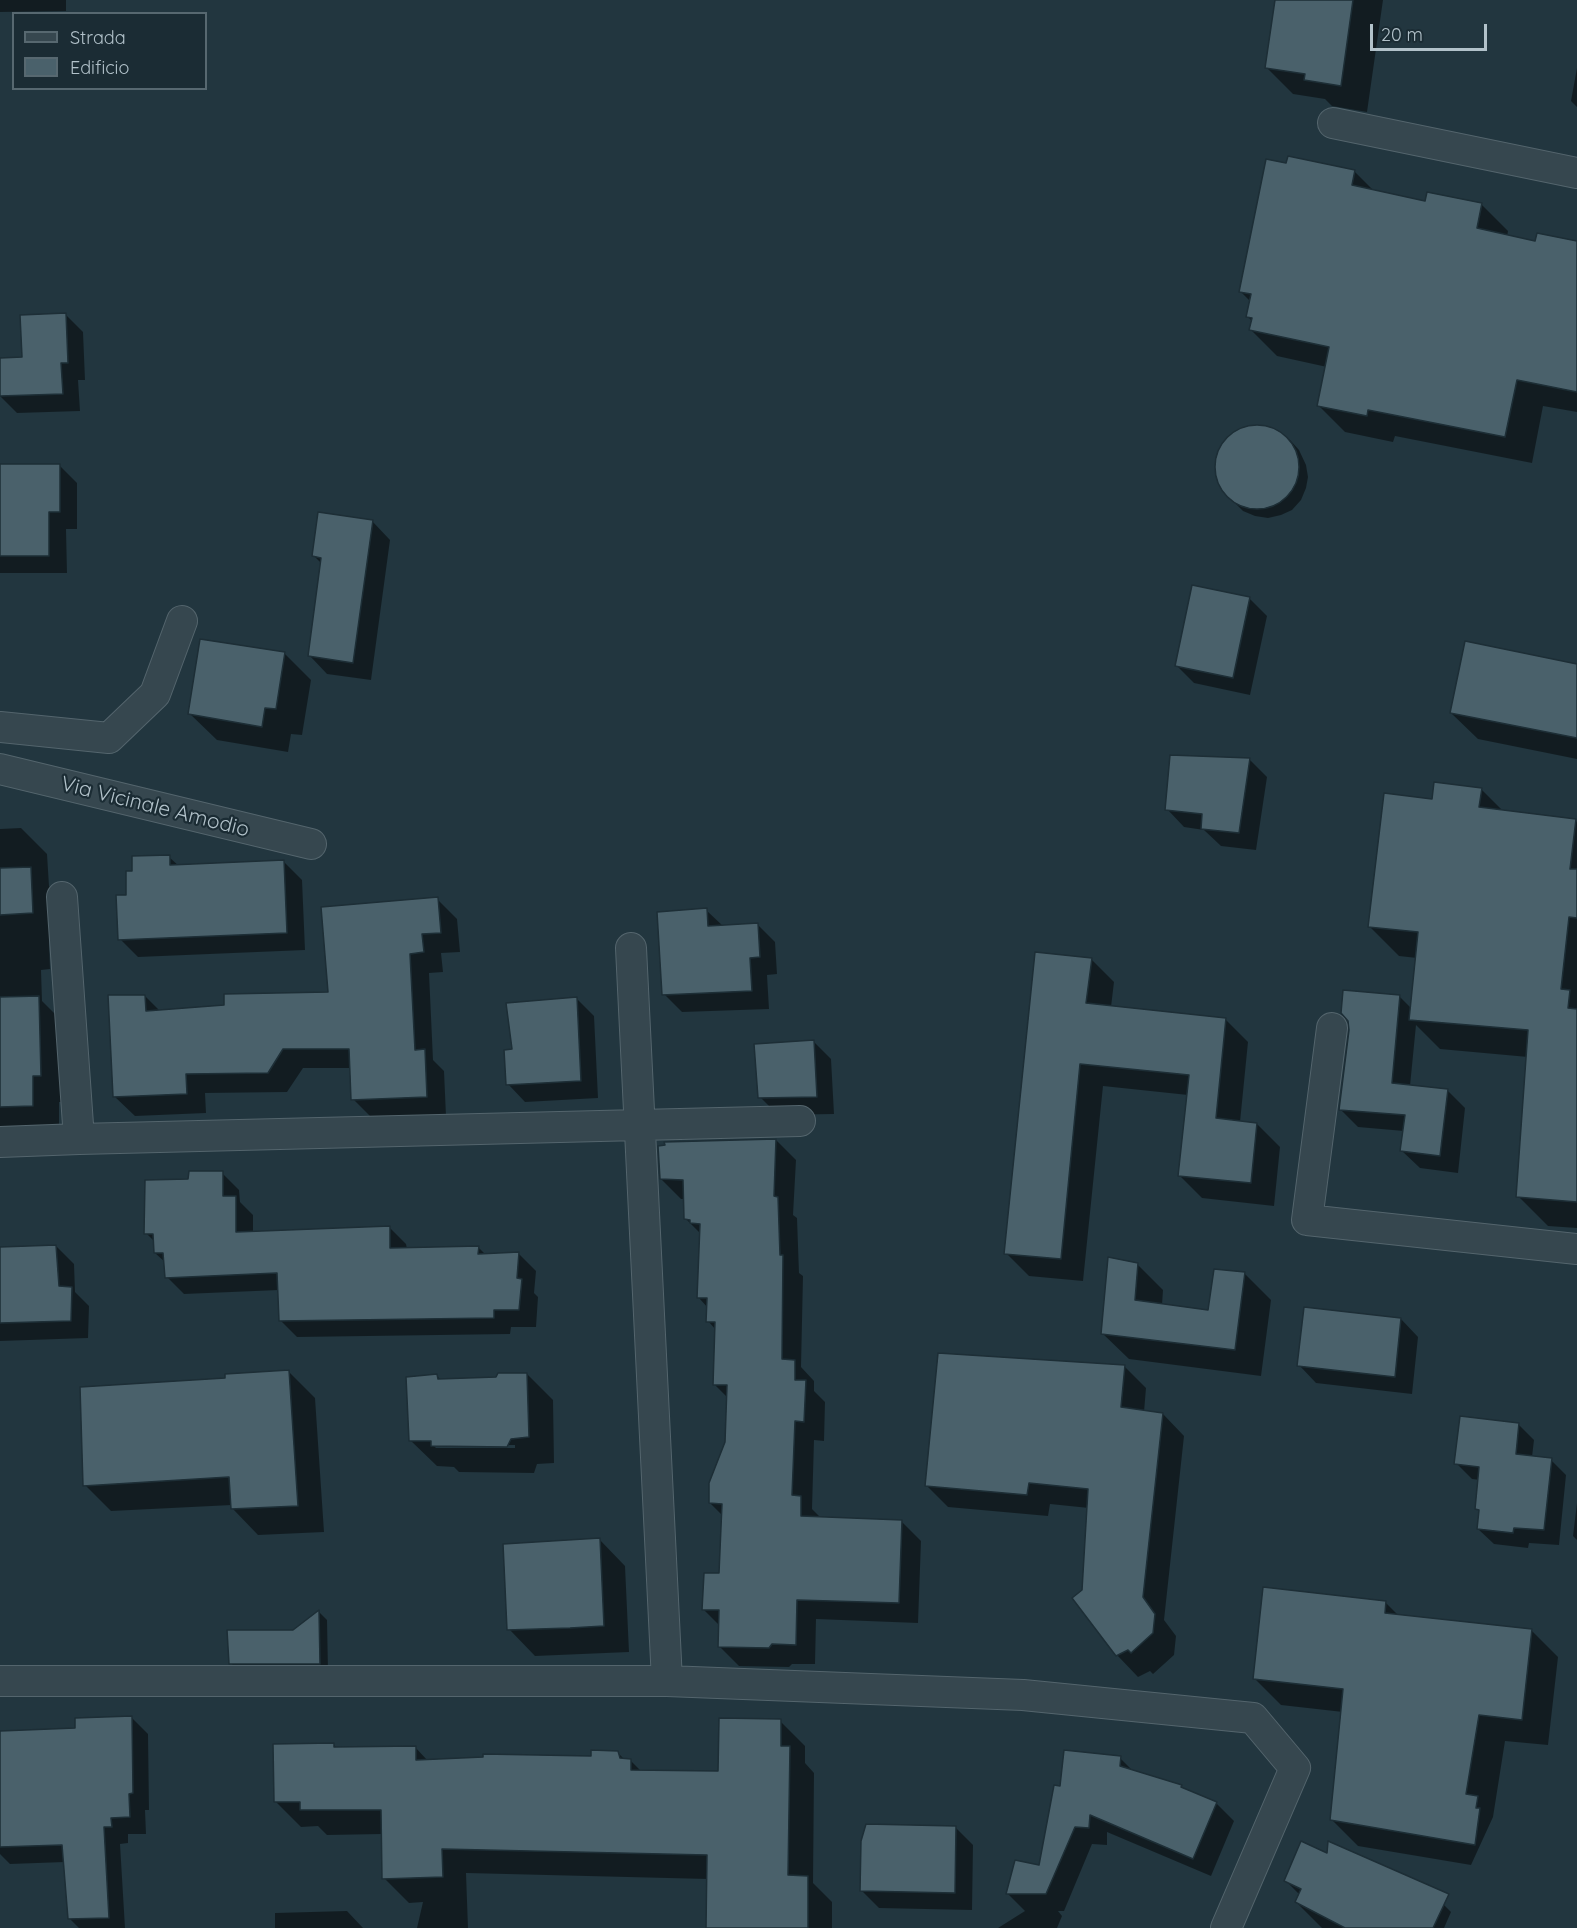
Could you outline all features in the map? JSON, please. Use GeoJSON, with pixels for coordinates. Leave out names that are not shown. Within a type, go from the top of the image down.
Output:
{"type":"FeatureCollection","features":[{"type":"Feature","properties":{"kind":"street"},"geometry":{"type":"LineString","coordinates":[[1332,123],[1577,173]]}},
{"type":"Feature","properties":{"kind":"street"},"geometry":{"type":"LineString","coordinates":[[0,727],[109,738],[155,694],[182,621]]}},
{"type":"Feature","properties":{"kind":"street","name":"Via Vicinale Amodio"},"geometry":{"type":"LineString","coordinates":[[0,770],[311,844]]}},
{"type":"Feature","properties":{"kind":"street"},"geometry":{"type":"LineString","coordinates":[[62,897],[79,1139]]}},
{"type":"Feature","properties":{"kind":"street"},"geometry":{"type":"LineString","coordinates":[[631,948],[667,1681]]}},
{"type":"Feature","properties":{"kind":"street"},"geometry":{"type":"LineString","coordinates":[[1332,1028],[1307,1220],[1577,1249]]}},
{"type":"Feature","properties":{"kind":"street"},"geometry":{"type":"LineString","coordinates":[[0,1142],[800,1121]]}},
{"type":"Feature","properties":{"kind":"street"},"geometry":{"type":"LineString","coordinates":[[0,1681],[667,1681],[1023,1695],[1253,1718],[1294,1768],[1226,1928]]}},
{"type":"Feature","properties":{"kind":"building"},"geometry":{"type":"Polygon","coordinates":[[[1275,0],[1353,0],[1341,86],[1304,80],[1305,74],[1265,68],[1275,0]]]}},
{"type":"Feature","properties":{"kind":"building"},"geometry":{"type":"Polygon","coordinates":[[[1288,156],[1355,170],[1352,185],[1425,201],[1427,192],[1482,203],[1477,228],[1535,241],[1537,233],[1577,241],[1577,392],[1517,380],[1505,437],[1368,410],[1367,416],[1317,406],[1329,347],[1249,330],[1252,318],[1246,317],[1251,294],[1239,292],[1266,159],[1286,163],[1288,156]]]}},
{"type":"Feature","properties":{"kind":"building"},"geometry":{"type":"Polygon","coordinates":[[[66,313],[68,363],[61,363],[63,394],[0,396],[0,358],[22,357],[20,315],[66,313]]]}},
{"type":"Feature","properties":{"kind":"building"},"geometry":{"type":"Polygon","coordinates":[[[1249,425],[1265,425],[1281,432],[1292,443],[1299,459],[1296,483],[1287,497],[1265,509],[1249,509],[1233,502],[1222,491],[1215,475],[1215,459],[1222,443],[1233,432],[1249,425]]]}},
{"type":"Feature","properties":{"kind":"building"},"geometry":{"type":"Polygon","coordinates":[[[0,464],[60,464],[60,512],[49,512],[49,556],[0,556],[0,464]]]}},
{"type":"Feature","properties":{"kind":"building"},"geometry":{"type":"Polygon","coordinates":[[[318,512],[373,520],[353,663],[308,656],[321,558],[312,556],[318,512]]]}},
{"type":"Feature","properties":{"kind":"building"},"geometry":{"type":"Polygon","coordinates":[[[1192,585],[1250,597],[1233,678],[1175,666],[1192,585]]]}},
{"type":"Feature","properties":{"kind":"building"},"geometry":{"type":"Polygon","coordinates":[[[200,639],[285,652],[276,709],[265,708],[262,727],[188,714],[200,639]]]}},
{"type":"Feature","properties":{"kind":"building"},"geometry":{"type":"Polygon","coordinates":[[[1465,641],[1577,664],[1577,738],[1450,713],[1465,641]]]}},
{"type":"Feature","properties":{"kind":"building"},"geometry":{"type":"Polygon","coordinates":[[[1170,755],[1250,758],[1239,833],[1201,829],[1202,814],[1165,810],[1170,755]]]}},
{"type":"Feature","properties":{"kind":"building"},"geometry":{"type":"Polygon","coordinates":[[[1434,782],[1482,788],[1479,807],[1576,819],[1570,869],[1577,869],[1577,918],[1569,917],[1561,989],[1570,990],[1568,1008],[1577,1009],[1577,1202],[1516,1197],[1528,1030],[1409,1020],[1418,932],[1368,927],[1384,793],[1432,799],[1434,782]]]}},
{"type":"Feature","properties":{"kind":"building"},"geometry":{"type":"Polygon","coordinates":[[[170,855],[170,865],[284,860],[287,933],[118,940],[116,895],[126,895],[126,871],[132,871],[132,856],[170,855]]]}},
{"type":"Feature","properties":{"kind":"building"},"geometry":{"type":"Polygon","coordinates":[[[31,867],[33,913],[0,915],[0,868],[31,867]]]}},
{"type":"Feature","properties":{"kind":"building"},"geometry":{"type":"Polygon","coordinates":[[[438,897],[441,933],[422,934],[424,952],[410,954],[415,1050],[425,1049],[427,1097],[351,1100],[349,1049],[283,1049],[268,1073],[186,1074],[187,1094],[113,1097],[108,995],[145,995],[146,1011],[224,1005],[224,994],[328,992],[321,907],[438,897]]]}},
{"type":"Feature","properties":{"kind":"building"},"geometry":{"type":"Polygon","coordinates":[[[707,908],[708,926],[758,923],[760,957],[750,958],[752,991],[662,995],[657,912],[707,908]]]}},
{"type":"Feature","properties":{"kind":"building"},"geometry":{"type":"Polygon","coordinates":[[[1035,952],[1092,958],[1086,1003],[1226,1018],[1216,1118],[1257,1123],[1251,1183],[1178,1176],[1189,1075],[1080,1064],[1061,1259],[1004,1254],[1035,952]]]}},
{"type":"Feature","properties":{"kind":"building"},"geometry":{"type":"Polygon","coordinates":[[[1343,990],[1400,995],[1392,1083],[1448,1089],[1440,1156],[1400,1151],[1405,1115],[1339,1110],[1349,1030],[1348,1021],[1341,1013],[1343,990]]]}},
{"type":"Feature","properties":{"kind":"building"},"geometry":{"type":"Polygon","coordinates":[[[39,996],[41,1076],[33,1076],[33,1106],[0,1107],[0,997],[39,996]]]}},
{"type":"Feature","properties":{"kind":"building"},"geometry":{"type":"Polygon","coordinates":[[[577,997],[581,1081],[506,1085],[504,1050],[512,1049],[506,1003],[577,997]]]}},
{"type":"Feature","properties":{"kind":"building"},"geometry":{"type":"Polygon","coordinates":[[[814,1040],[817,1097],[758,1098],[754,1044],[814,1040]]]}},
{"type":"Feature","properties":{"kind":"building"},"geometry":{"type":"Polygon","coordinates":[[[776,1139],[774,1196],[778,1197],[780,1255],[783,1255],[782,1359],[795,1360],[795,1380],[806,1380],[804,1422],[795,1421],[792,1495],[801,1496],[801,1516],[902,1520],[899,1603],[797,1600],[796,1645],[772,1644],[769,1648],[718,1647],[719,1610],[702,1610],[704,1573],[719,1573],[722,1504],[709,1503],[709,1483],[725,1442],[727,1385],[713,1385],[715,1322],[706,1322],[707,1298],[697,1298],[700,1224],[690,1223],[690,1220],[684,1219],[683,1180],[660,1179],[658,1146],[665,1145],[664,1142],[776,1139]]]}},
{"type":"Feature","properties":{"kind":"building"},"geometry":{"type":"Polygon","coordinates":[[[189,1171],[223,1171],[223,1196],[236,1196],[236,1232],[390,1226],[390,1248],[479,1246],[478,1254],[519,1252],[517,1278],[522,1279],[519,1310],[494,1310],[494,1318],[279,1321],[277,1273],[165,1278],[163,1253],[154,1253],[153,1234],[144,1234],[145,1180],[188,1179],[189,1171]]]}},
{"type":"Feature","properties":{"kind":"building"},"geometry":{"type":"Polygon","coordinates":[[[56,1245],[59,1286],[72,1287],[71,1321],[0,1323],[0,1247],[56,1245]]]}},
{"type":"Feature","properties":{"kind":"building"},"geometry":{"type":"Polygon","coordinates":[[[1108,1257],[1138,1263],[1135,1300],[1208,1310],[1214,1269],[1245,1272],[1235,1350],[1101,1334],[1108,1257]]]}},
{"type":"Feature","properties":{"kind":"building"},"geometry":{"type":"Polygon","coordinates":[[[1304,1307],[1401,1318],[1395,1377],[1297,1366],[1304,1307]]]}},
{"type":"Feature","properties":{"kind":"building"},"geometry":{"type":"Polygon","coordinates":[[[938,1353],[1125,1365],[1121,1407],[1163,1413],[1143,1597],[1155,1614],[1153,1633],[1131,1653],[1128,1650],[1116,1656],[1072,1598],[1082,1590],[1088,1489],[1029,1483],[1027,1495],[925,1486],[938,1353]]]}},
{"type":"Feature","properties":{"kind":"building"},"geometry":{"type":"Polygon","coordinates":[[[289,1370],[298,1506],[231,1509],[229,1477],[83,1486],[80,1387],[225,1378],[225,1374],[289,1370]]]}},
{"type":"Feature","properties":{"kind":"building"},"geometry":{"type":"Polygon","coordinates":[[[498,1373],[527,1373],[529,1437],[511,1439],[507,1447],[431,1446],[431,1441],[409,1441],[406,1377],[437,1374],[438,1379],[496,1377],[498,1373]]]}},
{"type":"Feature","properties":{"kind":"building"},"geometry":{"type":"Polygon","coordinates":[[[1460,1416],[1519,1423],[1516,1454],[1552,1458],[1544,1530],[1514,1528],[1513,1533],[1477,1529],[1479,1510],[1475,1509],[1479,1467],[1454,1464],[1460,1416]]]}},
{"type":"Feature","properties":{"kind":"building"},"geometry":{"type":"Polygon","coordinates":[[[600,1538],[604,1626],[507,1630],[503,1544],[600,1538]]]}},
{"type":"Feature","properties":{"kind":"building"},"geometry":{"type":"Polygon","coordinates":[[[1263,1587],[1386,1601],[1385,1613],[1532,1629],[1522,1720],[1479,1715],[1466,1794],[1478,1796],[1476,1808],[1480,1808],[1475,1845],[1330,1820],[1343,1689],[1253,1679],[1263,1587]]]}},
{"type":"Feature","properties":{"kind":"building"},"geometry":{"type":"Polygon","coordinates":[[[319,1610],[320,1664],[229,1664],[227,1630],[293,1630],[319,1610]]]}},
{"type":"Feature","properties":{"kind":"building"},"geometry":{"type":"Polygon","coordinates":[[[132,1716],[133,1793],[129,1794],[130,1817],[111,1818],[112,1827],[104,1827],[109,1918],[68,1919],[62,1845],[0,1847],[0,1731],[75,1728],[75,1718],[132,1716]]]}},
{"type":"Feature","properties":{"kind":"building"},"geometry":{"type":"Polygon","coordinates":[[[719,1718],[781,1719],[781,1746],[790,1746],[788,1875],[808,1876],[808,1928],[706,1928],[707,1855],[442,1849],[443,1877],[382,1879],[381,1810],[300,1810],[300,1802],[274,1802],[273,1744],[334,1743],[334,1747],[416,1746],[416,1760],[483,1757],[483,1754],[591,1756],[591,1750],[618,1751],[620,1758],[631,1759],[631,1770],[718,1771],[719,1718]]]}},
{"type":"Feature","properties":{"kind":"building"},"geometry":{"type":"Polygon","coordinates":[[[1064,1750],[1121,1756],[1120,1766],[1182,1785],[1181,1787],[1217,1802],[1193,1859],[1090,1815],[1089,1828],[1075,1827],[1046,1894],[1006,1894],[1015,1860],[1039,1865],[1054,1785],[1060,1786],[1064,1750]]]}},
{"type":"Feature","properties":{"kind":"building"},"geometry":{"type":"Polygon","coordinates":[[[866,1824],[956,1826],[955,1893],[860,1891],[861,1841],[866,1824]]]}},
{"type":"Feature","properties":{"kind":"building"},"geometry":{"type":"Polygon","coordinates":[[[1301,1841],[1327,1853],[1328,1841],[1449,1894],[1433,1928],[1345,1928],[1295,1902],[1301,1889],[1284,1881],[1301,1841]]]}}]}
